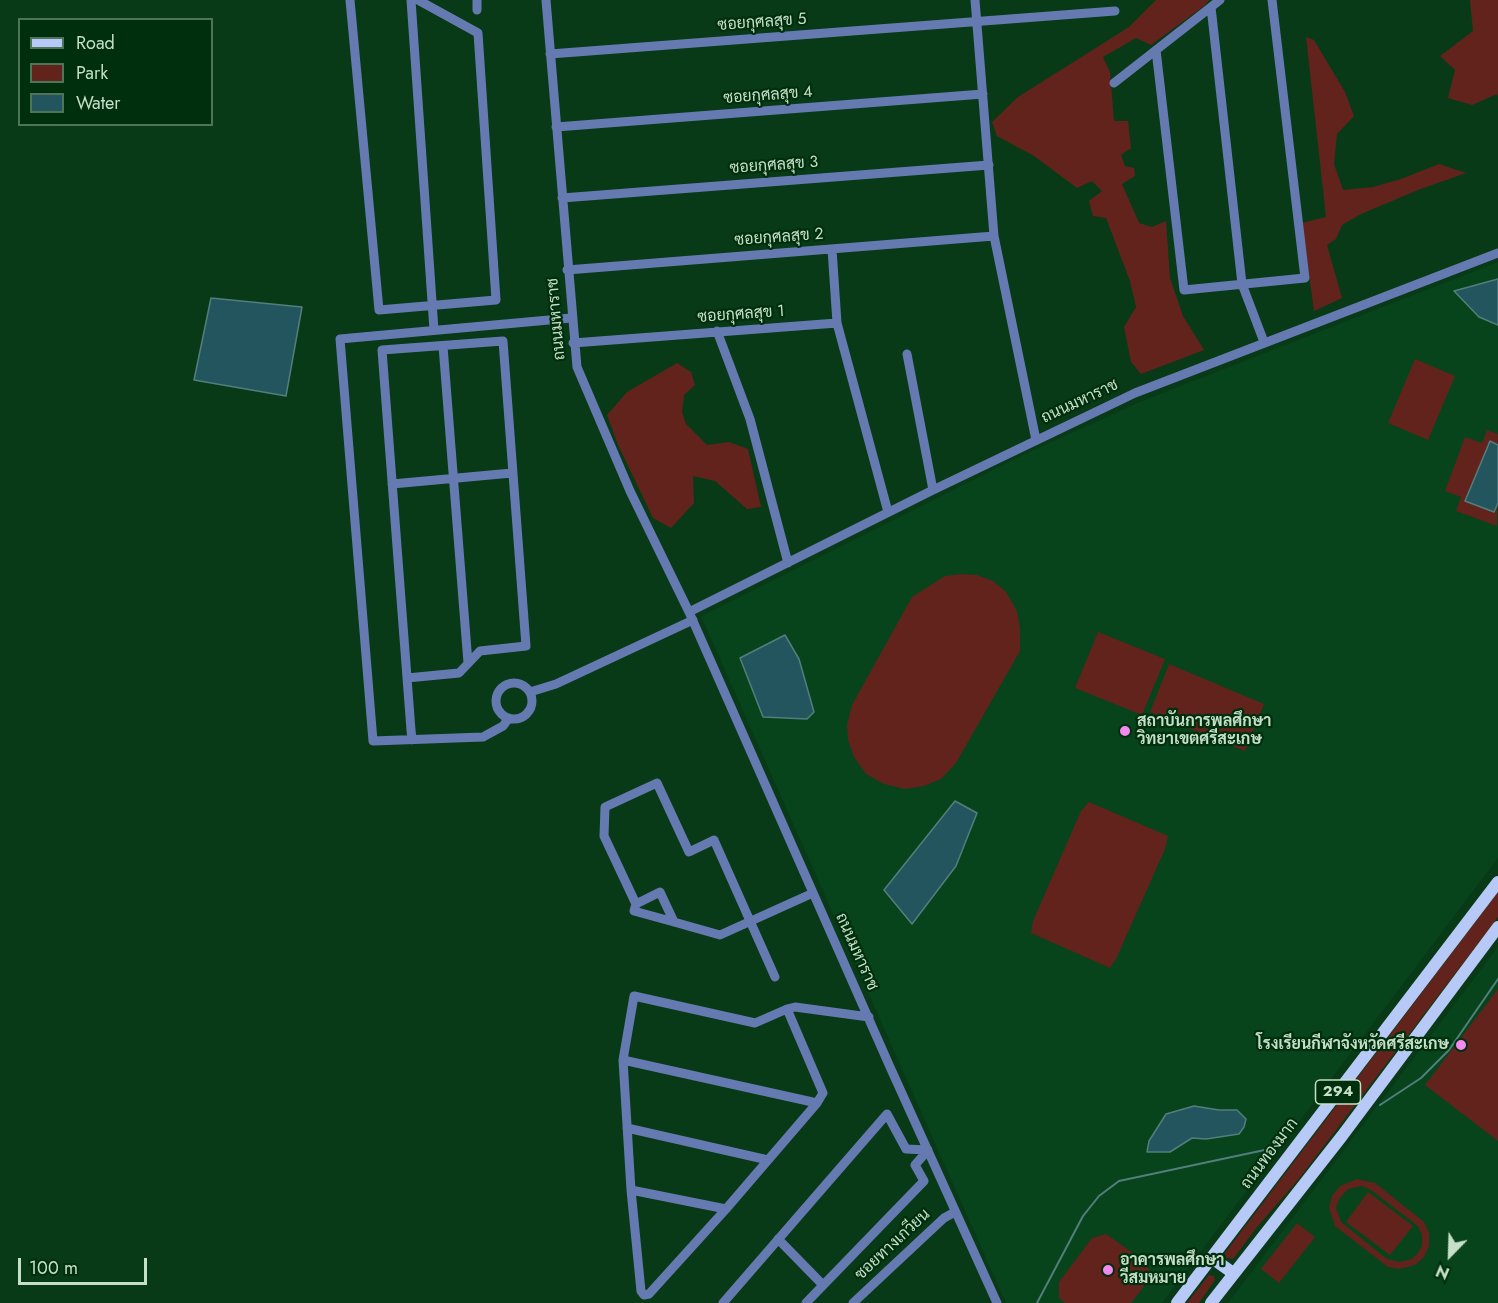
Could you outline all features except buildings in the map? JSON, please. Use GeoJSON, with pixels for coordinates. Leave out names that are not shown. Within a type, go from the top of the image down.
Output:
{"type":"FeatureCollection","features":[{"type":"Feature","properties":{"kind":"main road","name":"ถนนทองมาก"},"geometry":{"type":"LineString","coordinates":[[1177,1303],[1498,882]]}},
{"type":"Feature","properties":{"kind":"main road","name":"294"},"geometry":{"type":"LineString","coordinates":[[1211,1303],[1342,1136],[1498,927]]}},
{"type":"Feature","properties":{"kind":"main road"},"geometry":{"type":"LineString","coordinates":[[1212,1258],[1233,1273]]}},
{"type":"Feature","properties":{"kind":"street"},"geometry":{"type":"LineString","coordinates":[[350,0],[379,310],[496,300],[478,33],[418,0]]}},
{"type":"Feature","properties":{"kind":"street"},"geometry":{"type":"LineString","coordinates":[[411,0],[434,330]]}},
{"type":"Feature","properties":{"kind":"street"},"geometry":{"type":"LineString","coordinates":[[477,0],[477,10]]}},
{"type":"Feature","properties":{"kind":"street","name":"ถนนมหาราช"},"geometry":{"type":"LineString","coordinates":[[546,0],[573,343],[577,368],[630,491],[691,616],[997,1303]]}},
{"type":"Feature","properties":{"kind":"street"},"geometry":{"type":"LineString","coordinates":[[975,0],[994,236],[1036,440]]}},
{"type":"Feature","properties":{"kind":"street"},"geometry":{"type":"LineString","coordinates":[[1114,82],[1220,0]]}},
{"type":"Feature","properties":{"kind":"street"},"geometry":{"type":"LineString","coordinates":[[1156,50],[1184,290],[1305,278],[1272,0]]}},
{"type":"Feature","properties":{"kind":"street"},"geometry":{"type":"LineString","coordinates":[[1211,7],[1242,285],[1264,342]]}},
{"type":"Feature","properties":{"kind":"street","name":"ซอยกุศลสุข 5"},"geometry":{"type":"LineString","coordinates":[[550,54],[1115,11]]}},
{"type":"Feature","properties":{"kind":"street","name":"ซอยกุศลสุข 4"},"geometry":{"type":"LineString","coordinates":[[556,127],[983,94]]}},
{"type":"Feature","properties":{"kind":"street","name":"ซอยกุศลสุข 3"},"geometry":{"type":"LineString","coordinates":[[562,198],[989,165]]}},
{"type":"Feature","properties":{"kind":"street","name":"ซอยกุศลสุข 2"},"geometry":{"type":"LineString","coordinates":[[567,270],[994,236]]}},
{"type":"Feature","properties":{"kind":"street"},"geometry":{"type":"LineString","coordinates":[[832,249],[837,323],[888,512]]}},
{"type":"Feature","properties":{"kind":"street","name":"ถนนมหาราช"},"geometry":{"type":"LineString","coordinates":[[691,616],[888,512],[1135,393],[1498,253]]}},
{"type":"Feature","properties":{"kind":"street"},"geometry":{"type":"LineString","coordinates":[[509,718],[503,726],[483,737],[373,741],[340,339],[571,318]]}},
{"type":"Feature","properties":{"kind":"street","name":"ซอยกุศลสุข 1"},"geometry":{"type":"LineString","coordinates":[[573,343],[837,323]]}},
{"type":"Feature","properties":{"kind":"street"},"geometry":{"type":"LineString","coordinates":[[717,331],[750,419],[788,563]]}},
{"type":"Feature","properties":{"kind":"street"},"geometry":{"type":"LineString","coordinates":[[407,678],[459,673],[480,651],[526,646],[503,341],[382,350],[392,484],[407,678],[412,740]]}},
{"type":"Feature","properties":{"kind":"street"},"geometry":{"type":"LineString","coordinates":[[443,346],[468,663]]}},
{"type":"Feature","properties":{"kind":"street"},"geometry":{"type":"LineString","coordinates":[[907,354],[933,490]]}},
{"type":"Feature","properties":{"kind":"street"},"geometry":{"type":"LineString","coordinates":[[392,484],[512,473]]}},
{"type":"Feature","properties":{"kind":"street"},"geometry":{"type":"LineString","coordinates":[[530,692],[556,684],[691,616]]}},
{"type":"Feature","properties":{"kind":"street"},"geometry":{"type":"LineString","coordinates":[[515,683],[524,686],[530,692],[532,706],[523,717],[509,718],[501,713],[497,706],[500,690],[507,685],[515,683]]}},
{"type":"Feature","properties":{"kind":"street"},"geometry":{"type":"LineString","coordinates":[[775,977],[750,922],[714,840],[689,852],[657,783],[605,807],[604,836],[636,904],[634,911],[720,935],[750,922],[813,893]]}},
{"type":"Feature","properties":{"kind":"street"},"geometry":{"type":"LineString","coordinates":[[636,904],[660,891],[674,922]]}},
{"type":"Feature","properties":{"kind":"street"},"geometry":{"type":"LineString","coordinates":[[787,1009],[823,1093],[817,1103],[726,1209],[649,1294],[644,1295],[641,1291],[631,1190],[623,1060],[634,996],[755,1023],[787,1009],[795,1007],[868,1017]]}},
{"type":"Feature","properties":{"kind":"street"},"geometry":{"type":"LineString","coordinates":[[623,1060],[817,1103]]}},
{"type":"Feature","properties":{"kind":"street"},"geometry":{"type":"LineString","coordinates":[[723,1303],[887,1114],[906,1149],[928,1150]]}},
{"type":"Feature","properties":{"kind":"street"},"geometry":{"type":"LineString","coordinates":[[627,1128],[768,1160]]}},
{"type":"Feature","properties":{"kind":"street"},"geometry":{"type":"LineString","coordinates":[[806,1303],[924,1181],[915,1165],[928,1150]]}},
{"type":"Feature","properties":{"kind":"street"},"geometry":{"type":"LineString","coordinates":[[631,1190],[726,1209]]}},
{"type":"Feature","properties":{"kind":"street","name":"ซอยทางเกวียน"},"geometry":{"type":"LineString","coordinates":[[853,1303],[944,1218],[955,1212]]}},
{"type":"Feature","properties":{"kind":"street"},"geometry":{"type":"LineString","coordinates":[[778,1239],[823,1285]]}},
{"type":"Feature","properties":{"kind":"shaded area","name":"สถาบันการพลศึกษา วิทยาเขตศรีสะเกษ"},"geometry":{"type":"Polygon","coordinates":[[[1498,262],[1498,858],[1162,1303],[1006,1303],[701,616],[1027,453],[1142,401],[1498,262]]]}},
{"type":"Feature","properties":{"kind":"shaded area","name":"โรงเรียนกีฬาจังหวัดศรีสะเกษ"},"geometry":{"type":"Polygon","coordinates":[[[1498,947],[1498,1303],[1228,1303],[1350,1142],[1498,947]]]}},
{"type":"Feature","properties":{"kind":"green space"},"geometry":{"type":"Polygon","coordinates":[[[1156,0],[1209,0],[1151,45],[1136,38],[1103,57],[1110,72],[1114,121],[1128,121],[1131,148],[1121,155],[1125,166],[1134,168],[1135,176],[1122,184],[1139,223],[1152,227],[1166,221],[1170,278],[1183,316],[1204,350],[1141,374],[1131,362],[1124,327],[1136,307],[1130,281],[1106,218],[1093,216],[1089,201],[1102,191],[1092,181],[1077,188],[1034,156],[997,136],[992,122],[1018,97],[1129,27],[1156,0]]]}},
{"type":"Feature","properties":{"kind":"green space"},"geometry":{"type":"Polygon","coordinates":[[[1470,0],[1498,0],[1498,96],[1497,94],[1472,105],[1448,98],[1455,70],[1440,56],[1473,31],[1470,0]]]}},
{"type":"Feature","properties":{"kind":"green space"},"geometry":{"type":"Polygon","coordinates":[[[1306,37],[1314,40],[1345,92],[1354,116],[1337,134],[1334,164],[1343,190],[1373,187],[1439,164],[1466,173],[1418,190],[1361,214],[1342,225],[1336,239],[1327,245],[1342,298],[1314,311],[1302,223],[1326,217],[1306,37]]]}},
{"type":"Feature","properties":{"kind":"green space"},"geometry":{"type":"Polygon","coordinates":[[[1415,359],[1455,376],[1428,440],[1388,423],[1415,359]]]}},
{"type":"Feature","properties":{"kind":"green space"},"geometry":{"type":"Polygon","coordinates":[[[677,363],[691,372],[695,385],[684,395],[682,412],[686,424],[707,445],[729,442],[748,449],[761,507],[747,509],[715,481],[693,476],[694,503],[671,528],[653,518],[618,445],[607,415],[627,392],[677,363]]]}},
{"type":"Feature","properties":{"kind":"green space"},"geometry":{"type":"Polygon","coordinates":[[[1487,430],[1498,434],[1497,526],[1456,511],[1461,497],[1445,491],[1465,437],[1482,443],[1487,430]]]}},
{"type":"Feature","properties":{"kind":"green space"},"geometry":{"type":"Polygon","coordinates":[[[977,575],[993,581],[1006,592],[1017,611],[1020,651],[956,763],[941,779],[924,786],[905,789],[884,784],[866,774],[854,757],[848,740],[847,725],[852,705],[912,597],[945,576],[977,575]]]}},
{"type":"Feature","properties":{"kind":"green space"},"geometry":{"type":"Polygon","coordinates":[[[1098,632],[1165,659],[1142,715],[1075,688],[1098,632]]]}},
{"type":"Feature","properties":{"kind":"green space"},"geometry":{"type":"Polygon","coordinates":[[[1169,664],[1264,704],[1245,751],[1150,712],[1169,664]]]}},
{"type":"Feature","properties":{"kind":"green space"},"geometry":{"type":"Polygon","coordinates":[[[1089,802],[1168,836],[1165,849],[1110,968],[1031,933],[1033,921],[1081,811],[1089,802]]]}},
{"type":"Feature","properties":{"kind":"green space"},"geometry":{"type":"Polygon","coordinates":[[[1498,892],[1498,917],[1298,1180],[1233,1259],[1226,1258],[1225,1253],[1498,892]]]}},
{"type":"Feature","properties":{"kind":"green space"},"geometry":{"type":"Polygon","coordinates":[[[1498,989],[1498,1141],[1425,1085],[1498,989]]]}},
{"type":"Feature","properties":{"kind":"green space"},"geometry":{"type":"Polygon","coordinates":[[[1357,1179],[1375,1183],[1424,1222],[1429,1233],[1429,1246],[1424,1257],[1415,1265],[1399,1269],[1388,1267],[1335,1226],[1329,1208],[1332,1196],[1340,1186],[1357,1179]],[[1362,1186],[1348,1189],[1339,1199],[1336,1208],[1341,1222],[1387,1259],[1399,1262],[1412,1259],[1422,1245],[1422,1235],[1418,1226],[1371,1190],[1362,1186]]]}},
{"type":"Feature","properties":{"kind":"green space"},"geometry":{"type":"Polygon","coordinates":[[[1368,1192],[1413,1226],[1390,1255],[1346,1222],[1368,1192]]]}},
{"type":"Feature","properties":{"kind":"green space"},"geometry":{"type":"Polygon","coordinates":[[[1297,1223],[1315,1237],[1279,1283],[1261,1269],[1297,1223]]]}},
{"type":"Feature","properties":{"kind":"green space","name":"อาคารพลศึกษา วีสมหมาย"},"geometry":{"type":"Polygon","coordinates":[[[1106,1234],[1147,1263],[1151,1277],[1131,1303],[1065,1303],[1059,1298],[1059,1282],[1092,1238],[1106,1234]]]}},
{"type":"Feature","properties":{"kind":"green space"},"geometry":{"type":"Polygon","coordinates":[[[1209,1275],[1214,1276],[1215,1280],[1199,1303],[1187,1303],[1209,1275]]]}},
{"type":"Feature","properties":{"kind":"water"},"geometry":{"type":"Polygon","coordinates":[[[1498,279],[1498,325],[1479,317],[1454,291],[1498,279]]]}},
{"type":"Feature","properties":{"kind":"water"},"geometry":{"type":"Polygon","coordinates":[[[211,298],[302,307],[286,396],[194,380],[211,298]]]}},
{"type":"Feature","properties":{"kind":"water"},"geometry":{"type":"Polygon","coordinates":[[[1490,441],[1498,445],[1498,503],[1494,512],[1465,501],[1490,441]]]}},
{"type":"Feature","properties":{"kind":"water"},"geometry":{"type":"Polygon","coordinates":[[[785,635],[799,659],[814,712],[807,719],[763,717],[740,658],[785,635]]]}},
{"type":"Feature","properties":{"kind":"water"},"geometry":{"type":"Polygon","coordinates":[[[955,801],[977,813],[956,866],[912,924],[884,890],[955,801]]]}},
{"type":"Feature","properties":{"kind":"water"},"geometry":{"type":"Polygon","coordinates":[[[1194,1106],[1237,1110],[1246,1119],[1244,1127],[1239,1134],[1206,1139],[1192,1138],[1170,1152],[1147,1152],[1149,1141],[1166,1114],[1194,1106]]]}},
{"type":"Feature","properties":{"kind":"waterway"},"geometry":{"type":"LineString","coordinates":[[1380,1105],[1421,1078],[1449,1050],[1498,979]]}},
{"type":"Feature","properties":{"kind":"waterway"},"geometry":{"type":"LineString","coordinates":[[1037,1303],[1083,1216],[1099,1196],[1119,1181],[1274,1148]]}},
{"type":"Feature","properties":{"kind":"place","name":"สถาบันการพลศึกษา วิทยาเขตศรีสะเกษ"},"geometry":{"type":"Point","coordinates":[1125,731]}},
{"type":"Feature","properties":{"kind":"place","name":"โรงเรียนกีฬาจังหวัดศรีสะเกษ"},"geometry":{"type":"Point","coordinates":[1461,1045]}},
{"type":"Feature","properties":{"kind":"place","name":"อาคารพลศึกษา วีสมหมาย"},"geometry":{"type":"Point","coordinates":[1108,1270]}}]}
